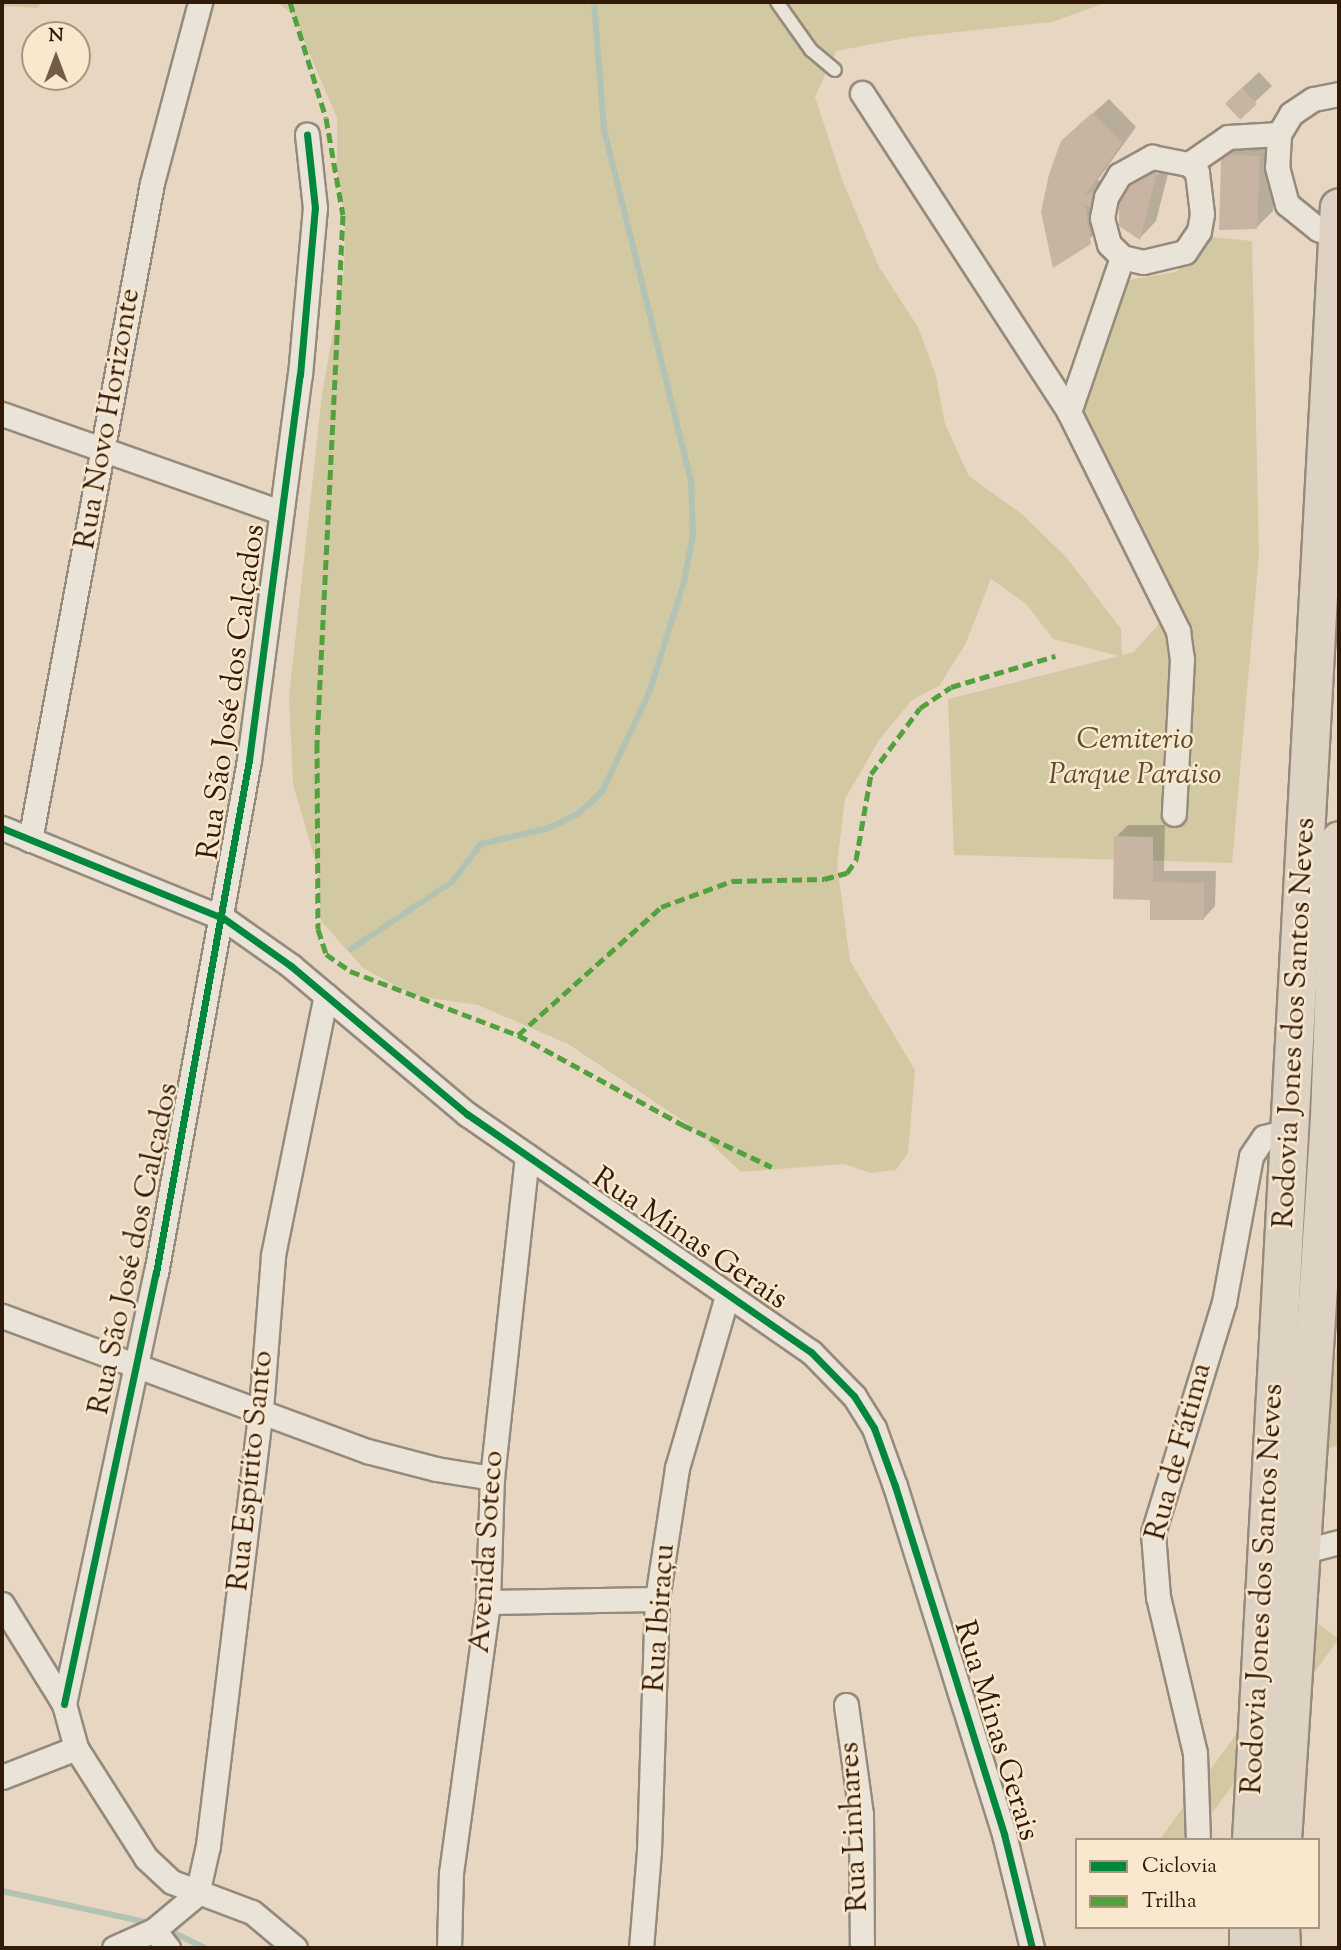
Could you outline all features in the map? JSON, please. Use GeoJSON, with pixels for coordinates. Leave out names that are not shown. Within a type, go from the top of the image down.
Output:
{"type":"FeatureCollection","features":[{"type":"Feature","properties":{"kind":"main road","name":"Rodovia Jones dos Santos Neves"},"geometry":{"type":"LineString","coordinates":[[1251,1838],[1290,1130],[1329,582],[1339,228]]}},
{"type":"Feature","properties":{"kind":"main road","name":"Rodovia Jones dos Santos Neves"},"geometry":{"type":"LineString","coordinates":[[1282,1838],[1298,1553],[1333,1142],[1339,840]]}},
{"type":"Feature","properties":{"kind":"main road"},"geometry":{"type":"LineString","coordinates":[[1248,1929],[1248,1948]]}},
{"type":"Feature","properties":{"kind":"main road"},"geometry":{"type":"LineString","coordinates":[[1280,1929],[1281,1948]]}},
{"type":"Feature","properties":{"kind":"street","name":"Rua Novo Horizonte"},"geometry":{"type":"LineString","coordinates":[[30,840],[104,453],[152,183],[200,2]]}},
{"type":"Feature","properties":{"kind":"street"},"geometry":{"type":"LineString","coordinates":[[862,93],[1069,412],[1178,631],[1182,659],[1174,814]]}},
{"type":"Feature","properties":{"kind":"street"},"geometry":{"type":"LineString","coordinates":[[1339,94],[1313,99],[1291,114],[1279,134],[1281,195],[1296,213],[1339,228]]}},
{"type":"Feature","properties":{"kind":"street","name":"Rua São José dos Calçados"},"geometry":{"type":"LineString","coordinates":[[64,1704],[223,918],[300,375],[315,208],[307,134]]}},
{"type":"Feature","properties":{"kind":"street"},"geometry":{"type":"LineString","coordinates":[[1189,164],[1227,137],[1279,134]]}},
{"type":"Feature","properties":{"kind":"street"},"geometry":{"type":"LineString","coordinates":[[1152,157],[1189,164],[1197,172],[1203,198],[1199,231],[1192,243],[1175,258],[1143,262],[1122,257],[1109,244],[1102,218],[1112,184],[1129,165],[1152,157]]}},
{"type":"Feature","properties":{"kind":"street"},"geometry":{"type":"LineString","coordinates":[[1069,412],[1122,257]]}},
{"type":"Feature","properties":{"kind":"street"},"geometry":{"type":"LineString","coordinates":[[2,414],[104,453],[281,512]]}},
{"type":"Feature","properties":{"kind":"street","name":"Rua Minas Gerais"},"geometry":{"type":"LineString","coordinates":[[2,828],[223,918],[326,995],[419,1077],[527,1156],[811,1352],[854,1396],[874,1428],[997,1811],[1032,1948]]}},
{"type":"Feature","properties":{"kind":"street","name":"Rua Espírito Santo"},"geometry":{"type":"LineString","coordinates":[[197,1894],[208,1844],[261,1409],[272,1255],[326,995]]}},
{"type":"Feature","properties":{"kind":"street","name":"Rua de Fátima"},"geometry":{"type":"LineString","coordinates":[[1198,1838],[1195,1754],[1158,1597],[1153,1533],[1224,1302],[1251,1156],[1264,1138],[1290,1130]]}},
{"type":"Feature","properties":{"kind":"street","name":"Avenida Soteco"},"geometry":{"type":"LineString","coordinates":[[449,1948],[451,1873],[488,1602],[492,1478],[527,1156]]}},
{"type":"Feature","properties":{"kind":"street","name":"Rua Ibiraçu"},"geometry":{"type":"LineString","coordinates":[[641,1948],[649,1851],[657,1599],[677,1468],[727,1296]]}},
{"type":"Feature","properties":{"kind":"street"},"geometry":{"type":"LineString","coordinates":[[2,1316],[134,1368],[261,1409],[401,1461],[492,1478]]}},
{"type":"Feature","properties":{"kind":"street"},"geometry":{"type":"LineString","coordinates":[[1298,1553],[1339,1542]]}},
{"type":"Feature","properties":{"kind":"street"},"geometry":{"type":"LineString","coordinates":[[488,1602],[657,1599]]}},
{"type":"Feature","properties":{"kind":"street"},"geometry":{"type":"LineString","coordinates":[[2,1604],[64,1704],[76,1748],[146,1858],[172,1882],[197,1894],[252,1912],[295,1948]]}},
{"type":"Feature","properties":{"kind":"street","name":"Rua Linhares"},"geometry":{"type":"LineString","coordinates":[[846,1705],[861,1814],[862,1948]]}},
{"type":"Feature","properties":{"kind":"street"},"geometry":{"type":"LineString","coordinates":[[2,1777],[76,1748]]}},
{"type":"Feature","properties":{"kind":"street"},"geometry":{"type":"LineString","coordinates":[[114,1948],[161,1939],[197,1894]]}},
{"type":"Feature","properties":{"kind":"lane"},"geometry":{"type":"LineString","coordinates":[[777,2],[811,50],[835,70]]}},
{"type":"Feature","properties":{"kind":"green space"},"geometry":{"type":"Polygon","coordinates":[[[2,2],[41,2],[38,8],[2,6],[2,2]]]}},
{"type":"Feature","properties":{"kind":"green space","name":"Cemiterio Parque Paraiso"},"geometry":{"type":"Polygon","coordinates":[[[277,2],[1108,2],[1052,22],[911,37],[836,51],[815,97],[843,182],[879,267],[918,327],[936,376],[945,424],[969,476],[1023,515],[1067,558],[1121,629],[1122,655],[1134,652],[1172,609],[1076,421],[1123,281],[1176,272],[1210,237],[1252,241],[1259,554],[1232,863],[954,855],[948,699],[1119,656],[1053,639],[1026,604],[991,579],[965,645],[939,686],[912,700],[879,740],[845,799],[837,864],[850,961],[915,1070],[908,1153],[896,1170],[871,1173],[844,1164],[741,1172],[694,1128],[568,1044],[478,1005],[415,996],[363,968],[321,921],[318,870],[293,784],[289,697],[322,394],[344,271],[345,221],[337,168],[337,118],[293,15],[277,2]]]}},
{"type":"Feature","properties":{"kind":"green space"},"geometry":{"type":"Polygon","coordinates":[[[1339,1324],[1339,1445],[1326,1449],[1339,1324]]]}},
{"type":"Feature","properties":{"kind":"green space"},"geometry":{"type":"Polygon","coordinates":[[[1317,1623],[1339,1639],[1194,1838],[1161,1838],[1317,1623]]]}},
{"type":"Feature","properties":{"kind":"building"},"geometry":{"type":"Polygon","coordinates":[[[1242,88],[1257,104],[1240,120],[1225,104],[1242,88]]]}},
{"type":"Feature","properties":{"kind":"building"},"geometry":{"type":"Polygon","coordinates":[[[1092,113],[1122,143],[1085,195],[1093,192],[1090,208],[1085,205],[1091,244],[1053,268],[1041,212],[1049,174],[1061,141],[1092,113]]]}},
{"type":"Feature","properties":{"kind":"building"},"geometry":{"type":"Polygon","coordinates":[[[1228,154],[1260,156],[1257,229],[1219,230],[1221,159],[1228,154]]]}},
{"type":"Feature","properties":{"kind":"building"},"geometry":{"type":"Polygon","coordinates":[[[1157,172],[1140,240],[1119,226],[1119,202],[1129,185],[1157,172]]]}},
{"type":"Feature","properties":{"kind":"building"},"geometry":{"type":"Polygon","coordinates":[[[1114,836],[1153,837],[1153,882],[1204,883],[1204,920],[1150,920],[1150,900],[1113,899],[1114,836]]]}},
{"type":"Feature","properties":{"kind":"waterway"},"geometry":{"type":"LineString","coordinates":[[2,5],[5,2]]}},
{"type":"Feature","properties":{"kind":"waterway"},"geometry":{"type":"LineString","coordinates":[[351,949],[452,882],[481,844],[549,828],[578,814],[602,792],[649,693],[684,582],[693,535],[691,481],[604,129],[594,2]]}},
{"type":"Feature","properties":{"kind":"waterway"},"geometry":{"type":"LineString","coordinates":[[2,1891],[150,1923]]}},
{"type":"Feature","properties":{"kind":"waterway"},"geometry":{"type":"LineString","coordinates":[[164,1928],[205,1948]]}},
{"type":"Feature","properties":{"kind":"marked path"},"geometry":{"type":"LineString","coordinates":[[290,2],[326,118],[343,215],[317,743],[318,929],[326,954],[350,971],[518,1035],[683,1125],[772,1167]]}},
{"type":"Feature","properties":{"kind":"marked path"},"geometry":{"type":"LineString","coordinates":[[518,1035],[661,907],[732,881],[824,879],[847,873],[856,860],[871,774],[920,708],[951,687],[1055,656]]}},
{"type":"Feature","properties":{"kind":"cycle path"},"geometry":{"type":"LineString","coordinates":[[64,1704],[156,1273],[249,760],[300,375],[315,208],[307,134]]}},
{"type":"Feature","properties":{"kind":"cycle path"},"geometry":{"type":"LineString","coordinates":[[2,828],[223,918],[291,966],[467,1114],[811,1352],[854,1396],[874,1428],[895,1486],[1004,1834],[1032,1948]]}}]}
